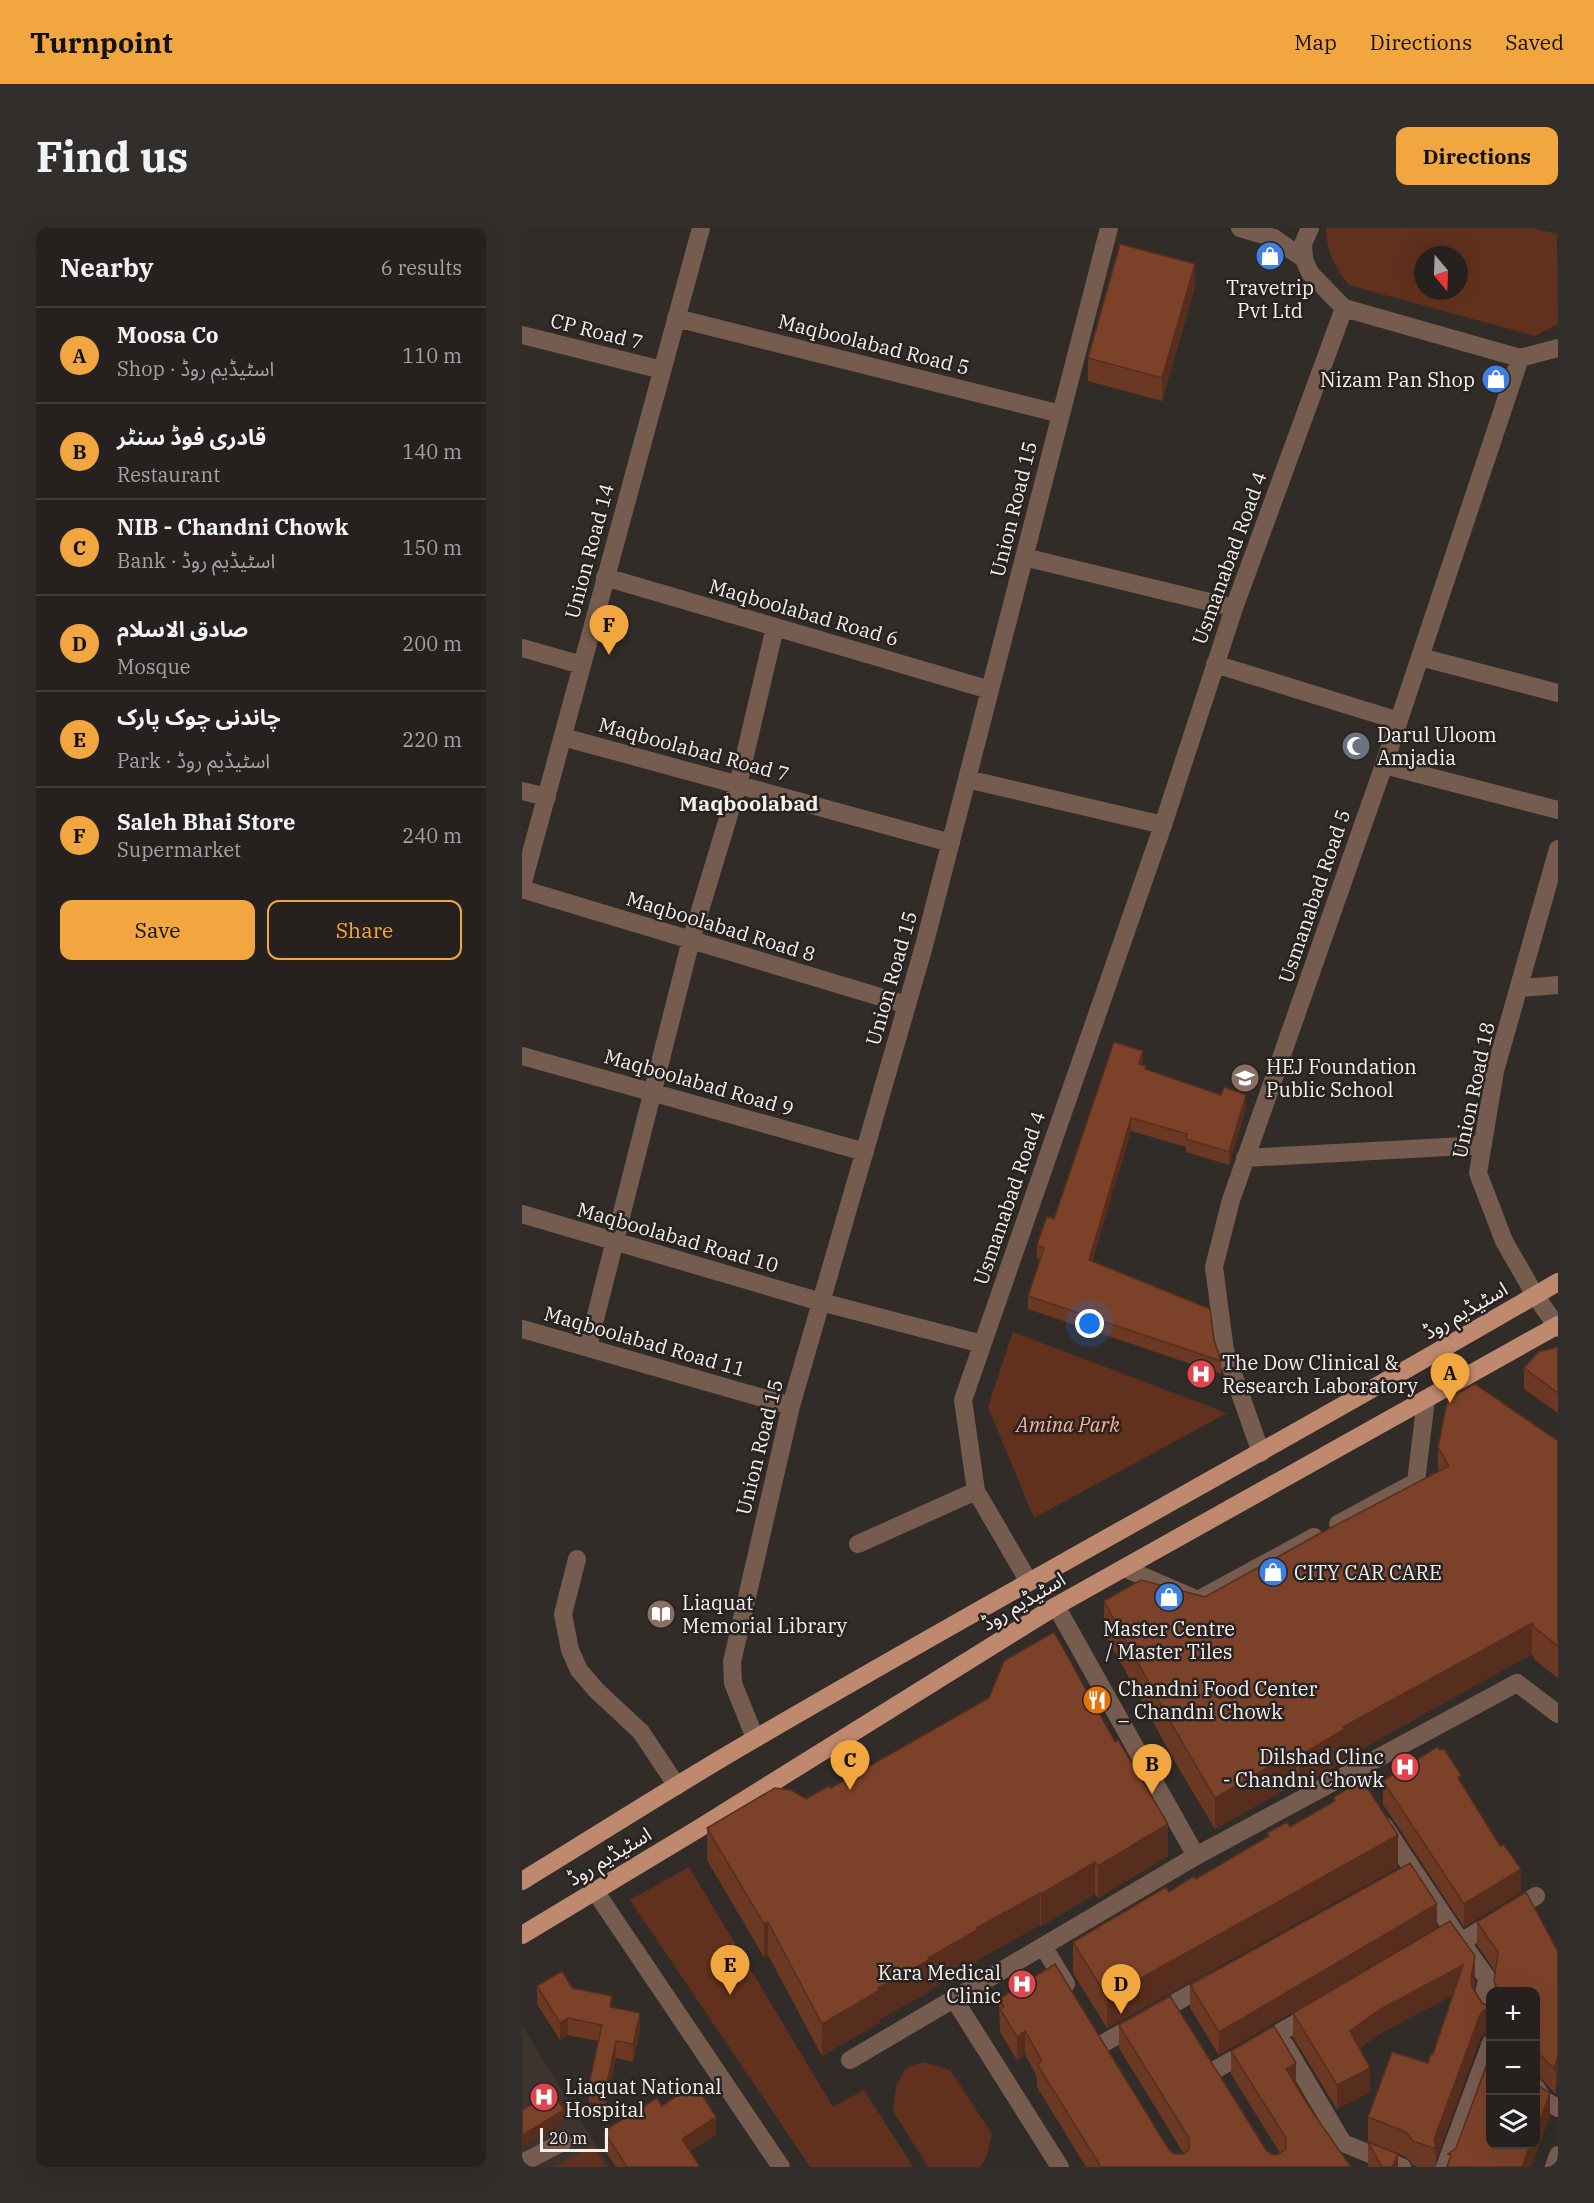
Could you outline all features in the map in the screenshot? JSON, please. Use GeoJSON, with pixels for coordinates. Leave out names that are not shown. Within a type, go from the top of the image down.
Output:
{"type":"FeatureCollection","features":[{"type":"Feature","properties":{"kind":"main road","name":"اسٹیڈیم روڈ"},"geometry":{"type":"LineString","coordinates":[[522,1881],[755,1738],[1261,1453],[1558,1282]]}},
{"type":"Feature","properties":{"kind":"main road","name":"اسٹیڈیم روڈ"},"geometry":{"type":"LineString","coordinates":[[522,1935],[1056,1606],[1558,1326]]}},
{"type":"Feature","properties":{"kind":"street","name":"Union Road 15"},"geometry":{"type":"LineString","coordinates":[[755,1738],[733,1683],[732,1662],[791,1406],[907,1005],[951,843],[1108,228]]}},
{"type":"Feature","properties":{"kind":"street"},"geometry":{"type":"LineString","coordinates":[[1240,228],[1274,238],[1304,259]]}},
{"type":"Feature","properties":{"kind":"street"},"geometry":{"type":"LineString","coordinates":[[1310,228],[1303,244],[1304,259],[1310,273],[1344,308],[1520,358],[1558,348]]}},
{"type":"Feature","properties":{"kind":"street","name":"Union Road 14"},"geometry":{"type":"LineString","coordinates":[[522,887],[676,318],[697,229]]}},
{"type":"Feature","properties":{"kind":"street","name":"Usmanabad Road 4"},"geometry":{"type":"LineString","coordinates":[[1029,1582],[976,1491],[963,1400],[1163,825],[1234,608],[1344,308]]}},
{"type":"Feature","properties":{"kind":"street","name":"Maqboolabad Road 5"},"geometry":{"type":"LineString","coordinates":[[676,318],[1061,414]]}},
{"type":"Feature","properties":{"kind":"street","name":"CP Road 7"},"geometry":{"type":"LineString","coordinates":[[522,335],[662,370]]}},
{"type":"Feature","properties":{"kind":"street","name":"Usmanabad Road 5"},"geometry":{"type":"LineString","coordinates":[[1261,1453],[1225,1351],[1214,1267],[1231,1200],[1245,1158],[1384,765],[1520,358]]}},
{"type":"Feature","properties":{"kind":"street"},"geometry":{"type":"LineString","coordinates":[[1024,557],[1234,608]]}},
{"type":"Feature","properties":{"kind":"street","name":"Maqboolabad Road 6"},"geometry":{"type":"LineString","coordinates":[[605,577],[990,690]]}},
{"type":"Feature","properties":{"kind":"street"},"geometry":{"type":"LineString","coordinates":[[588,1347],[691,940],[738,785],[776,627]]}},
{"type":"Feature","properties":{"kind":"street"},"geometry":{"type":"LineString","coordinates":[[522,648],[582,665]]}},
{"type":"Feature","properties":{"kind":"street"},"geometry":{"type":"LineString","coordinates":[[1420,657],[1558,693]]}},
{"type":"Feature","properties":{"kind":"street"},"geometry":{"type":"LineString","coordinates":[[1215,664],[1399,721]]}},
{"type":"Feature","properties":{"kind":"street","name":"Maqboolabad Road 7"},"geometry":{"type":"LineString","coordinates":[[563,737],[951,843]]}},
{"type":"Feature","properties":{"kind":"street"},"geometry":{"type":"LineString","coordinates":[[1384,765],[1558,810]]}},
{"type":"Feature","properties":{"kind":"street"},"geometry":{"type":"LineString","coordinates":[[967,779],[1163,825]]}},
{"type":"Feature","properties":{"kind":"street"},"geometry":{"type":"LineString","coordinates":[[522,791],[547,797]]}},
{"type":"Feature","properties":{"kind":"street","name":"Union Road 18"},"geometry":{"type":"LineString","coordinates":[[1558,849],[1495,1071],[1478,1173],[1504,1241],[1535,1295],[1558,1326]]}},
{"type":"Feature","properties":{"kind":"street","name":"Maqboolabad Road 8"},"geometry":{"type":"LineString","coordinates":[[522,887],[907,1005]]}},
{"type":"Feature","properties":{"kind":"street"},"geometry":{"type":"LineString","coordinates":[[1520,988],[1558,985]]}},
{"type":"Feature","properties":{"kind":"street","name":"Maqboolabad Road 9"},"geometry":{"type":"LineString","coordinates":[[522,1056],[865,1152]]}},
{"type":"Feature","properties":{"kind":"street"},"geometry":{"type":"LineString","coordinates":[[1245,1158],[1483,1145]]}},
{"type":"Feature","properties":{"kind":"street","name":"Maqboolabad Road 10"},"geometry":{"type":"LineString","coordinates":[[522,1214],[821,1302]]}},
{"type":"Feature","properties":{"kind":"street"},"geometry":{"type":"LineString","coordinates":[[821,1302],[982,1344]]}},
{"type":"Feature","properties":{"kind":"street","name":"Maqboolabad Road 11"},"geometry":{"type":"LineString","coordinates":[[522,1329],[791,1406]]}},
{"type":"Feature","properties":{"kind":"street"},"geometry":{"type":"LineString","coordinates":[[1462,1378],[1481,1392]]}},
{"type":"Feature","properties":{"kind":"street"},"geometry":{"type":"LineString","coordinates":[[1124,1568],[1198,1600],[1416,1482],[1426,1399]]}},
{"type":"Feature","properties":{"kind":"street"},"geometry":{"type":"LineString","coordinates":[[858,1544],[976,1491]]}},
{"type":"Feature","properties":{"kind":"street"},"geometry":{"type":"LineString","coordinates":[[577,1559],[563,1614],[570,1650],[579,1670],[596,1690],[641,1732],[677,1786]]}},
{"type":"Feature","properties":{"kind":"street"},"geometry":{"type":"LineString","coordinates":[[1056,1606],[1196,1856]]}},
{"type":"Feature","properties":{"kind":"street"},"geometry":{"type":"LineString","coordinates":[[850,2060],[1196,1856],[1517,1683],[1558,1714]]}},
{"type":"Feature","properties":{"kind":"street"},"geometry":{"type":"LineString","coordinates":[[1350,1773],[1362,1793]]}},
{"type":"Feature","properties":{"kind":"street"},"geometry":{"type":"LineString","coordinates":[[1375,1812],[1408,1874],[1452,1937],[1487,1978],[1482,2006],[1486,2013]]}},
{"type":"Feature","properties":{"kind":"street"},"geometry":{"type":"LineString","coordinates":[[595,1891],[781,2167]]}},
{"type":"Feature","properties":{"kind":"street"},"geometry":{"type":"LineString","coordinates":[[1452,1937],[1536,1896]]}},
{"type":"Feature","properties":{"kind":"street"},"geometry":{"type":"LineString","coordinates":[[1043,1946],[1072,1995]]}},
{"type":"Feature","properties":{"kind":"street"},"geometry":{"type":"LineString","coordinates":[[1114,2063],[1099,2039],[1225,1975]]}},
{"type":"Feature","properties":{"kind":"street"},"geometry":{"type":"LineString","coordinates":[[954,1999],[1060,2167]]}},
{"type":"Feature","properties":{"kind":"street"},"geometry":{"type":"LineString","coordinates":[[1173,2003],[1185,2022]]}},
{"type":"Feature","properties":{"kind":"street"},"geometry":{"type":"LineString","coordinates":[[1215,2070],[1330,2004]]}},
{"type":"Feature","properties":{"kind":"street"},"geometry":{"type":"LineString","coordinates":[[1278,2034],[1343,2143],[1402,2167]]}},
{"type":"Feature","properties":{"kind":"street"},"geometry":{"type":"LineString","coordinates":[[1203,2051],[1227,2090]]}},
{"type":"Feature","properties":{"kind":"street"},"geometry":{"type":"LineString","coordinates":[[1444,2167],[1486,2056]]}},
{"type":"Feature","properties":{"kind":"street"},"geometry":{"type":"LineString","coordinates":[[1540,2094],[1544,2100],[1558,2108]]}},
{"type":"Feature","properties":{"kind":"street"},"geometry":{"type":"LineString","coordinates":[[522,2163],[563,2142]]}},
{"type":"Feature","properties":{"kind":"street"},"geometry":{"type":"LineString","coordinates":[[1554,2167],[1558,2155]]}},
{"type":"Feature","properties":{"kind":"shaded area","name":"Liaquat National Hospital"},"geometry":{"type":"Polygon","coordinates":[[[522,2026],[610,2167],[522,2167],[522,2026]]]}},
{"type":"Feature","properties":{"kind":"green space"},"geometry":{"type":"Polygon","coordinates":[[[1326,228],[1533,228],[1557,234],[1558,324],[1535,336],[1349,285],[1332,259],[1326,228]]]}},
{"type":"Feature","properties":{"kind":"green space","name":"Amina Park"},"geometry":{"type":"Polygon","coordinates":[[[1013,1332],[1227,1413],[1034,1518],[988,1407],[1013,1332]]]}},
{"type":"Feature","properties":{"kind":"green space"},"geometry":{"type":"Polygon","coordinates":[[[689,1867],[833,2107],[864,2090],[913,2167],[810,2167],[630,1900],[689,1867]]]}},
{"type":"Feature","properties":{"kind":"green space"},"geometry":{"type":"Polygon","coordinates":[[[924,2062],[950,2070],[992,2134],[987,2156],[980,2167],[928,2167],[893,2111],[896,2086],[906,2068],[924,2062]]]}},
{"type":"Feature","properties":{"kind":"green space"},"geometry":{"type":"Polygon","coordinates":[[[593,2145],[606,2167],[555,2167],[593,2145]]]}},
{"type":"Feature","properties":{"kind":"building"},"geometry":{"type":"Polygon","coordinates":[[[1120,244],[1195,264],[1162,378],[1088,358],[1120,244]]]}},
{"type":"Feature","properties":{"kind":"building"},"geometry":{"type":"Polygon","coordinates":[[[1114,1042],[1143,1051],[1139,1064],[1146,1066],[1145,1069],[1221,1095],[1224,1087],[1246,1095],[1229,1152],[1186,1139],[1187,1134],[1131,1118],[1089,1260],[1210,1309],[1214,1340],[1221,1361],[1028,1296],[1044,1248],[1037,1245],[1047,1216],[1054,1219],[1114,1042]]]}},
{"type":"Feature","properties":{"kind":"building"},"geometry":{"type":"Polygon","coordinates":[[[1558,1347],[1558,1393],[1524,1368],[1538,1352],[1558,1347]]]}},
{"type":"Feature","properties":{"kind":"building"},"geometry":{"type":"Polygon","coordinates":[[[1475,1384],[1558,1441],[1558,1646],[1532,1623],[1343,1727],[1345,1729],[1299,1756],[1296,1751],[1215,1798],[1104,1601],[1141,1580],[1205,1597],[1449,1466],[1438,1447],[1448,1398],[1475,1384]]]}},
{"type":"Feature","properties":{"kind":"building"},"geometry":{"type":"Polygon","coordinates":[[[1054,1632],[1115,1742],[1118,1740],[1168,1824],[1098,1866],[1095,1862],[976,1928],[977,1930],[928,1958],[929,1960],[878,1988],[880,1990],[822,2024],[768,1922],[764,1924],[707,1828],[775,1788],[791,1790],[806,1799],[829,1786],[831,1788],[989,1698],[1004,1661],[1054,1632]]]}},
{"type":"Feature","properties":{"kind":"building"},"geometry":{"type":"Polygon","coordinates":[[[1437,1747],[1440,1750],[1444,1749],[1461,1775],[1458,1778],[1500,1846],[1504,1845],[1521,1869],[1464,1904],[1383,1781],[1437,1747]]]}},
{"type":"Feature","properties":{"kind":"building"},"geometry":{"type":"Polygon","coordinates":[[[1362,1780],[1398,1835],[1107,1997],[1073,1942],[1166,1887],[1169,1892],[1194,1876],[1196,1879],[1269,1836],[1267,1833],[1287,1822],[1290,1827],[1335,1801],[1334,1797],[1362,1780]]]}},
{"type":"Feature","properties":{"kind":"building"},"geometry":{"type":"Polygon","coordinates":[[[1410,1863],[1437,1904],[1219,2032],[1190,1985],[1410,1863]]]}},
{"type":"Feature","properties":{"kind":"building"},"geometry":{"type":"Polygon","coordinates":[[[1526,1892],[1558,1952],[1558,2056],[1554,2067],[1556,2071],[1540,2055],[1540,1987],[1497,1987],[1494,1981],[1498,1952],[1477,1922],[1526,1892]]]}},
{"type":"Feature","properties":{"kind":"building"},"geometry":{"type":"Polygon","coordinates":[[[1450,1921],[1475,1956],[1472,1987],[1482,2003],[1486,2005],[1486,2009],[1480,2015],[1434,2139],[1436,2149],[1413,2141],[1406,2132],[1368,2117],[1392,2052],[1428,2063],[1463,1965],[1379,2010],[1350,2031],[1370,2068],[1337,2085],[1293,2013],[1450,1921]]]}},
{"type":"Feature","properties":{"kind":"building"},"geometry":{"type":"Polygon","coordinates":[[[1055,1964],[1169,2150],[1174,2154],[1184,2154],[1189,2149],[1189,2138],[1119,2025],[1170,1996],[1266,2150],[1277,2155],[1286,2149],[1286,2138],[1231,2051],[1274,2026],[1296,2063],[1286,2069],[1311,2110],[1351,2167],[1101,2167],[1037,2064],[1042,2061],[1025,2031],[1017,2037],[1000,2009],[1004,2007],[999,1999],[1055,1964]]]}},
{"type":"Feature","properties":{"kind":"building"},"geometry":{"type":"Polygon","coordinates":[[[562,1971],[572,1988],[612,1996],[610,2007],[640,2013],[633,2044],[616,2041],[606,2088],[589,2085],[602,2025],[568,2018],[560,2023],[537,1986],[562,1971]]]}},
{"type":"Feature","properties":{"kind":"building"},"geometry":{"type":"Polygon","coordinates":[[[1486,2067],[1486,2149],[1529,2149],[1522,2167],[1447,2167],[1451,2155],[1448,2154],[1456,2148],[1486,2067]]]}},
{"type":"Feature","properties":{"kind":"building"},"geometry":{"type":"Polygon","coordinates":[[[695,2084],[716,2117],[682,2139],[700,2167],[627,2167],[604,2131],[657,2098],[662,2106],[695,2084]]]}},
{"type":"Feature","properties":{"kind":"building"},"geometry":{"type":"Polygon","coordinates":[[[1540,2087],[1550,2093],[1540,2120],[1540,2087]]]}},
{"type":"Feature","properties":{"kind":"building"},"geometry":{"type":"Polygon","coordinates":[[[553,2092],[564,2110],[522,2135],[522,2110],[553,2092]]]}},
{"type":"Feature","properties":{"kind":"building"},"geometry":{"type":"Polygon","coordinates":[[[1368,2142],[1398,2154],[1392,2167],[1382,2167],[1368,2142]]]}},
{"type":"Feature","properties":{"kind":"place","name":"Travetrip Pvt Ltd"},"geometry":{"type":"Point","coordinates":[1270,256]}},
{"type":"Feature","properties":{"kind":"place","name":"Nizam Pan Shop"},"geometry":{"type":"Point","coordinates":[1496,379]}},
{"type":"Feature","properties":{"kind":"place","name":"Saleh Bhai Store"},"geometry":{"type":"Point","coordinates":[609,655]}},
{"type":"Feature","properties":{"kind":"place","name":"Darul Uloom Amjadia"},"geometry":{"type":"Point","coordinates":[1356,746]}},
{"type":"Feature","properties":{"kind":"place","name":"HEJ Foundation Public School"},"geometry":{"type":"Point","coordinates":[1245,1078]}},
{"type":"Feature","properties":{"kind":"place","name":"The Dow Clinical & Research Laboratory"},"geometry":{"type":"Point","coordinates":[1201,1374]}},
{"type":"Feature","properties":{"kind":"place","name":"Moosa Co"},"geometry":{"type":"Point","coordinates":[1450,1403]}},
{"type":"Feature","properties":{"kind":"place","name":"CITY CAR CARE"},"geometry":{"type":"Point","coordinates":[1273,1572]}},
{"type":"Feature","properties":{"kind":"place","name":"Master Centre / Master Tiles"},"geometry":{"type":"Point","coordinates":[1169,1597]}},
{"type":"Feature","properties":{"kind":"place","name":"Liaquat Memorial Library"},"geometry":{"type":"Point","coordinates":[661,1614]}},
{"type":"Feature","properties":{"kind":"place","name":"Chandni Food Center _ Chandni Chowk"},"geometry":{"type":"Point","coordinates":[1097,1700]}},
{"type":"Feature","properties":{"kind":"place","name":"Dilshad Clinc - Chandni Chowk"},"geometry":{"type":"Point","coordinates":[1405,1767]}},
{"type":"Feature","properties":{"kind":"place","name":"NIB - Chandni Chowk"},"geometry":{"type":"Point","coordinates":[850,1790]}},
{"type":"Feature","properties":{"kind":"place","name":"قادری فوڈ سنٹر"},"geometry":{"type":"Point","coordinates":[1152,1794]}},
{"type":"Feature","properties":{"kind":"place","name":"Kara Medical Clinic"},"geometry":{"type":"Point","coordinates":[1022,1984]}},
{"type":"Feature","properties":{"kind":"place","name":"چاندنی چوک پارک"},"geometry":{"type":"Point","coordinates":[730,1995]}},
{"type":"Feature","properties":{"kind":"place","name":"صادق الاسلام"},"geometry":{"type":"Point","coordinates":[1121,2014]}},
{"type":"Feature","properties":{"kind":"place","name":"Liaquat National Hospital"},"geometry":{"type":"Point","coordinates":[544,2097]}},
{"type":"Feature","properties":{"kind":"district","name":"Maqboolabad"},"geometry":{"type":"Point","coordinates":[749,803]}}]}
